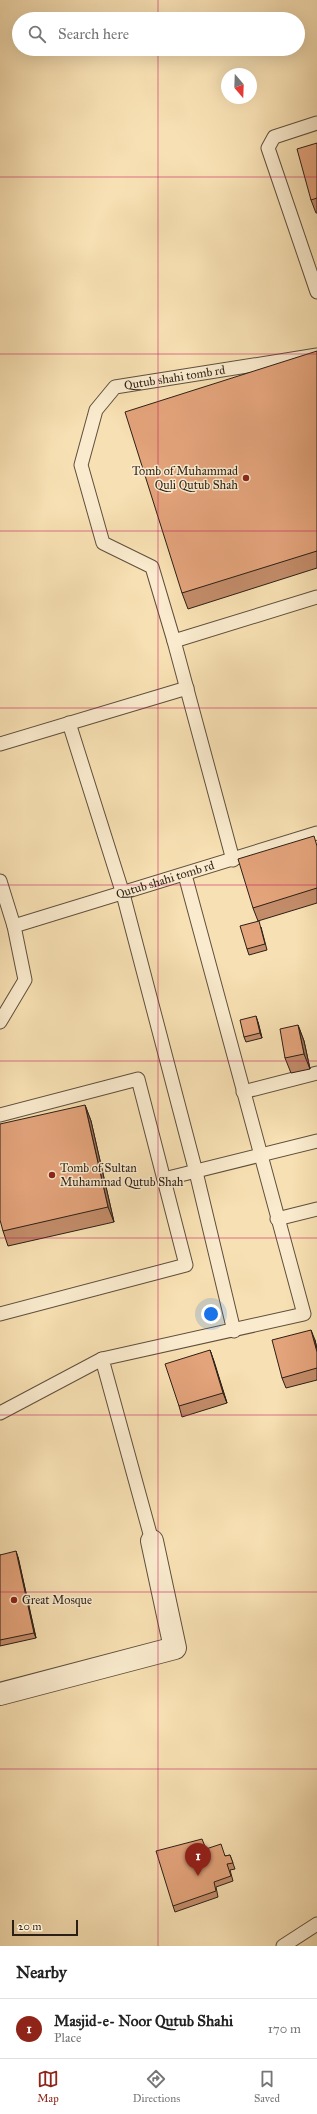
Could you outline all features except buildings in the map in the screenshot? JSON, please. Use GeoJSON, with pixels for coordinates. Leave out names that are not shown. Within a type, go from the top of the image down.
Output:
{"type":"FeatureCollection","features":[{"type":"Feature","properties":{"kind":"street"},"geometry":{"type":"LineString","coordinates":[[0,1694],[176,1648],[152,1541]]}},
{"type":"Feature","properties":{"kind":"lane"},"geometry":{"type":"LineString","coordinates":[[316,286],[268,148],[274,137],[317,123]]}},
{"type":"Feature","properties":{"kind":"lane","name":"Qutub shahi tomb rd"},"geometry":{"type":"LineString","coordinates":[[233,860],[187,688],[152,567],[103,543],[81,465],[96,410],[115,387],[317,355]]}},
{"type":"Feature","properties":{"kind":"lane"},"geometry":{"type":"LineString","coordinates":[[174,641],[317,597]]}},
{"type":"Feature","properties":{"kind":"lane"},"geometry":{"type":"LineString","coordinates":[[0,744],[187,688]]}},
{"type":"Feature","properties":{"kind":"lane"},"geometry":{"type":"LineString","coordinates":[[69,723],[122,894],[196,1172],[234,1331]]}},
{"type":"Feature","properties":{"kind":"lane","name":"Qutub shahi tomb rd"},"geometry":{"type":"LineString","coordinates":[[14,926],[185,875],[317,833]]}},
{"type":"Feature","properties":{"kind":"lane"},"geometry":{"type":"LineString","coordinates":[[0,1413],[102,1359],[234,1331],[304,1314],[277,1219],[185,875]]}},
{"type":"Feature","properties":{"kind":"lane"},"geometry":{"type":"LineString","coordinates":[[0,881],[14,926],[25,980],[0,1022]]}},
{"type":"Feature","properties":{"kind":"lane"},"geometry":{"type":"LineString","coordinates":[[243,1092],[317,1073]]}},
{"type":"Feature","properties":{"kind":"lane"},"geometry":{"type":"LineString","coordinates":[[0,1115],[138,1079],[186,1265],[0,1314]]}},
{"type":"Feature","properties":{"kind":"lane"},"geometry":{"type":"LineString","coordinates":[[164,1179],[317,1141]]}},
{"type":"Feature","properties":{"kind":"lane"},"geometry":{"type":"LineString","coordinates":[[277,1219],[317,1209]]}},
{"type":"Feature","properties":{"kind":"lane"},"geometry":{"type":"LineString","coordinates":[[102,1359],[152,1541]]}},
{"type":"Feature","properties":{"kind":"lane"},"geometry":{"type":"LineString","coordinates":[[283,1946],[317,1924]]}},
{"type":"Feature","properties":{"kind":"place","name":"Tomb of Muhammad Quli Qutub Shah"},"geometry":{"type":"Point","coordinates":[246,478]}},
{"type":"Feature","properties":{"kind":"place","name":"Tomb of Sultan Muhammad Qutub Shah"},"geometry":{"type":"Point","coordinates":[52,1175]}},
{"type":"Feature","properties":{"kind":"place","name":"Great Mosque"},"geometry":{"type":"Point","coordinates":[14,1600]}},
{"type":"Feature","properties":{"kind":"place","name":"Masjid-e- Noor Qutub Shahi"},"geometry":{"type":"Point","coordinates":[198,1876]}}]}
